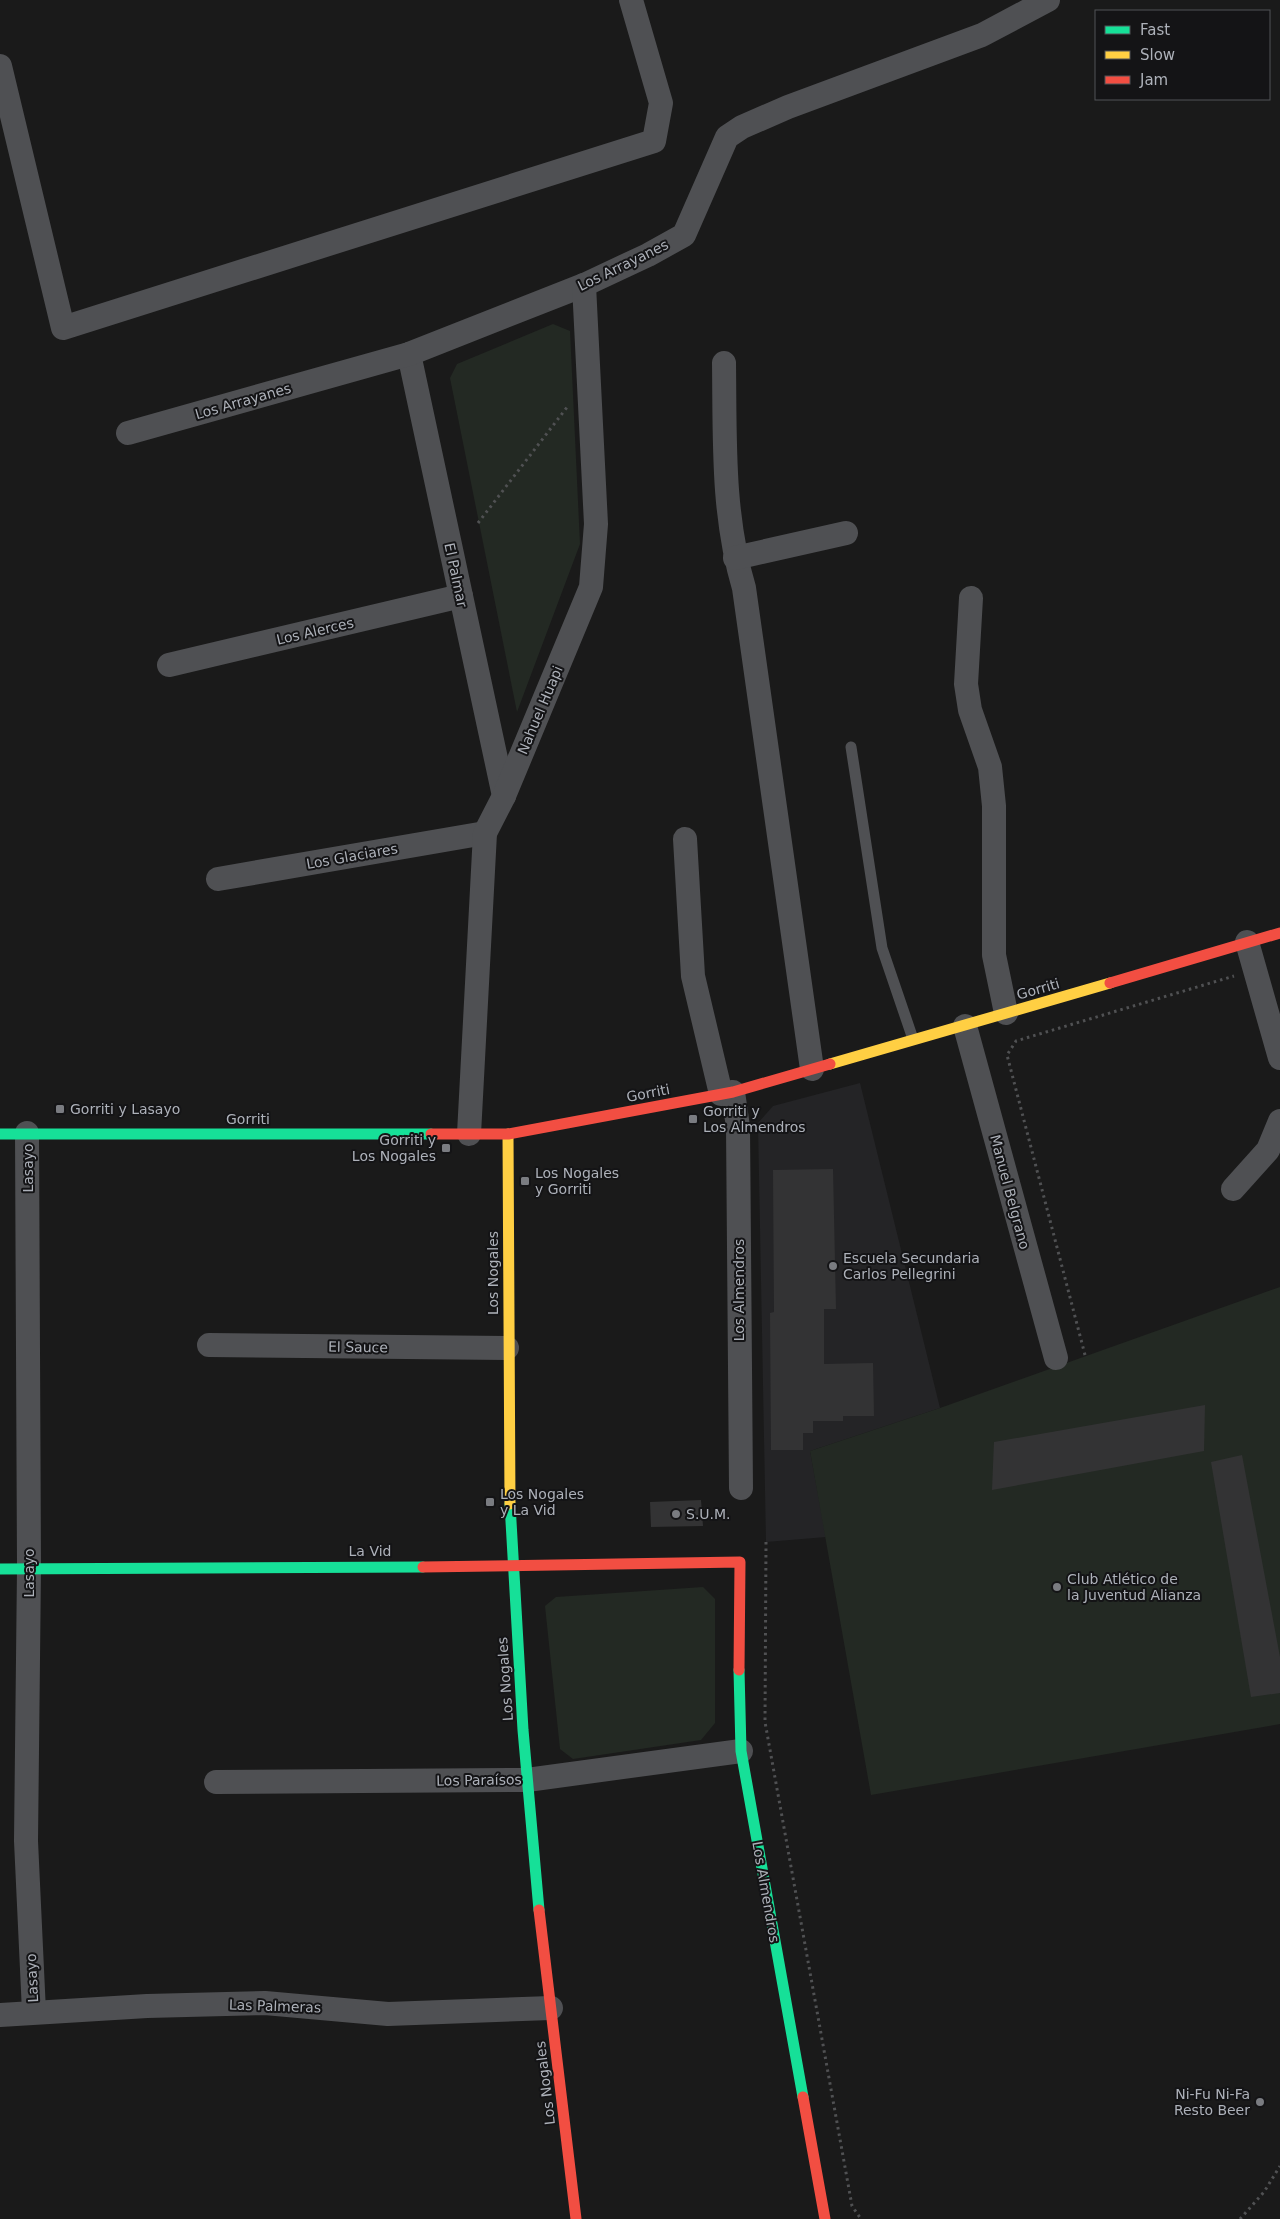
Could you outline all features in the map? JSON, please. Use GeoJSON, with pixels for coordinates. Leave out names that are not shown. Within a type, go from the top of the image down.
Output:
{"type":"FeatureCollection","features":[{"type":"Feature","properties":{"kind":"street"},"geometry":{"type":"LineString","coordinates":[[0,66],[63,328],[654,141],[661,104],[631,0]]}},
{"type":"Feature","properties":{"kind":"street","name":"Los Arrayanes"},"geometry":{"type":"LineString","coordinates":[[128,433],[409,354],[584,285],[648,255],[684,234],[727,137],[742,127],[788,107],[982,35],[1048,0]]}},
{"type":"Feature","properties":{"kind":"street","name":"Nahuel Huapi"},"geometry":{"type":"LineString","coordinates":[[469,1134],[486,833],[504,796],[591,587],[596,524],[584,285]]}},
{"type":"Feature","properties":{"kind":"street","name":"El Palmar"},"geometry":{"type":"LineString","coordinates":[[409,354],[504,796]]}},
{"type":"Feature","properties":{"kind":"street"},"geometry":{"type":"LineString","coordinates":[[724,364],[725,487],[735,558],[744,588],[812,1068]]}},
{"type":"Feature","properties":{"kind":"street"},"geometry":{"type":"LineString","coordinates":[[735,558],[846,533]]}},
{"type":"Feature","properties":{"kind":"street","name":"Los Alerces"},"geometry":{"type":"LineString","coordinates":[[169,665],[461,596]]}},
{"type":"Feature","properties":{"kind":"street"},"geometry":{"type":"LineString","coordinates":[[970,598],[966,684],[970,710],[991,777],[994,806],[994,955],[1006,1014]]}},
{"type":"Feature","properties":{"kind":"street","name":"Los Glaciares"},"geometry":{"type":"LineString","coordinates":[[218,879],[486,833]]}},
{"type":"Feature","properties":{"kind":"street","name":"Los Almendros"},"geometry":{"type":"LineString","coordinates":[[685,839],[693,976],[738,1127],[741,1488]]}},
{"type":"Feature","properties":{"kind":"street","name":"Gorriti"},"geometry":{"type":"LineString","coordinates":[[0,1134],[508,1134],[727,1093],[913,1039],[965,1026],[1280,933]]}},
{"type":"Feature","properties":{"kind":"street"},"geometry":{"type":"LineString","coordinates":[[1247,942],[1280,1058]]}},
{"type":"Feature","properties":{"kind":"street","name":"Manuel Belgrano"},"geometry":{"type":"LineString","coordinates":[[965,1026],[1056,1358]]}},
{"type":"Feature","properties":{"kind":"street"},"geometry":{"type":"LineString","coordinates":[[1233,1189],[1268,1150],[1280,1121]]}},
{"type":"Feature","properties":{"kind":"street","name":"Lasayo"},"geometry":{"type":"LineString","coordinates":[[28,1134],[29,1568],[26,1840],[34,2012]]}},
{"type":"Feature","properties":{"kind":"street","name":"Los Nogales"},"geometry":{"type":"LineString","coordinates":[[508,1134],[507,1348],[512,1566],[527,1780],[576,2219]]}},
{"type":"Feature","properties":{"kind":"street","name":"El Sauce"},"geometry":{"type":"LineString","coordinates":[[209,1345],[507,1348]]}},
{"type":"Feature","properties":{"kind":"street","name":"Los Almendros"},"geometry":{"type":"LineString","coordinates":[[740,1562],[739,1724],[741,1751],[825,2219]]}},
{"type":"Feature","properties":{"kind":"street","name":"La Vid"},"geometry":{"type":"LineString","coordinates":[[0,1569],[512,1566],[740,1562]]}},
{"type":"Feature","properties":{"kind":"street","name":"Los Paraísos"},"geometry":{"type":"LineString","coordinates":[[216,1782],[527,1780],[741,1751]]}},
{"type":"Feature","properties":{"kind":"street","name":"Las Palmeras"},"geometry":{"type":"LineString","coordinates":[[0,2015],[265,2003],[388,2014],[551,2008]]}},
{"type":"Feature","properties":{"kind":"lane"},"geometry":{"type":"LineString","coordinates":[[851,747],[882,948],[913,1039]]}},
{"type":"Feature","properties":{"kind":"path"},"geometry":{"type":"LineString","coordinates":[[478,523],[573,399]]}},
{"type":"Feature","properties":{"kind":"path"},"geometry":{"type":"LineString","coordinates":[[1085,1355],[1007,1055],[1016,1041],[1255,970]]}},
{"type":"Feature","properties":{"kind":"path"},"geometry":{"type":"LineString","coordinates":[[766,1542],[765,1722],[852,2206],[861,2219]]}},
{"type":"Feature","properties":{"kind":"path"},"geometry":{"type":"LineString","coordinates":[[1240,2219],[1264,2192],[1280,2166]]}},
{"type":"Feature","properties":{"kind":"shaded area"},"geometry":{"type":"Polygon","coordinates":[[[553,324],[570,331],[580,544],[517,712],[450,378],[457,364],[553,324]]]}},
{"type":"Feature","properties":{"kind":"shaded area","name":"Escuela Secundaria Carlos Pellegrini"},"geometry":{"type":"Polygon","coordinates":[[[860,1083],[940,1408],[810,1451],[826,1537],[766,1542],[758,1123],[773,1106],[860,1083]]]}},
{"type":"Feature","properties":{"kind":"shaded area","name":"Club Atlético de la Juventud Alianza"},"geometry":{"type":"Polygon","coordinates":[[[1280,1287],[1280,1724],[871,1795],[810,1451],[940,1408],[1280,1287]]]}},
{"type":"Feature","properties":{"kind":"shaded area"},"geometry":{"type":"Polygon","coordinates":[[[703,1587],[715,1599],[715,1723],[701,1740],[573,1759],[560,1749],[545,1606],[556,1597],[703,1587]]]}},
{"type":"Feature","properties":{"kind":"building"},"geometry":{"type":"Polygon","coordinates":[[[833,1169],[836,1309],[824,1309],[824,1364],[873,1363],[874,1416],[843,1416],[843,1421],[813,1421],[813,1433],[803,1433],[803,1450],[771,1450],[770,1313],[774,1312],[773,1170],[833,1169]]]}},
{"type":"Feature","properties":{"kind":"building"},"geometry":{"type":"Polygon","coordinates":[[[1205,1405],[1204,1451],[992,1490],[994,1442],[1205,1405]]]}},
{"type":"Feature","properties":{"kind":"building"},"geometry":{"type":"Polygon","coordinates":[[[1242,1455],[1280,1657],[1280,1693],[1251,1697],[1211,1462],[1242,1455]]]}},
{"type":"Feature","properties":{"kind":"building","name":"S.U.M."},"geometry":{"type":"Polygon","coordinates":[[[701,1500],[703,1526],[651,1527],[650,1502],[701,1500]]]}},
{"type":"Feature","properties":{"kind":"traffic: fast"},"geometry":{"type":"LineString","coordinates":[[0,1134],[431,1134]]}},
{"type":"Feature","properties":{"kind":"traffic: fast"},"geometry":{"type":"LineString","coordinates":[[510,1504],[523,1730],[539,1910]]}},
{"type":"Feature","properties":{"kind":"traffic: fast"},"geometry":{"type":"LineString","coordinates":[[0,1569],[423,1567]]}},
{"type":"Feature","properties":{"kind":"traffic: fast"},"geometry":{"type":"LineString","coordinates":[[739,1670],[741,1751],[803,2097]]}},
{"type":"Feature","properties":{"kind":"traffic: slow"},"geometry":{"type":"LineString","coordinates":[[830,1064],[1110,983]]}},
{"type":"Feature","properties":{"kind":"traffic: slow"},"geometry":{"type":"LineString","coordinates":[[508,1134],[510,1504]]}},
{"type":"Feature","properties":{"kind":"traffic: jam"},"geometry":{"type":"LineString","coordinates":[[1110,983],[1280,933]]}},
{"type":"Feature","properties":{"kind":"traffic: jam"},"geometry":{"type":"LineString","coordinates":[[431,1134],[508,1134],[733,1092],[830,1064]]}},
{"type":"Feature","properties":{"kind":"traffic: jam"},"geometry":{"type":"LineString","coordinates":[[423,1567],[740,1562],[739,1670]]}},
{"type":"Feature","properties":{"kind":"traffic: jam"},"geometry":{"type":"LineString","coordinates":[[539,1910],[576,2219]]}},
{"type":"Feature","properties":{"kind":"traffic: jam"},"geometry":{"type":"LineString","coordinates":[[803,2097],[825,2219]]}},
{"type":"Feature","properties":{"kind":"place","name":"Gorriti y Lasayo"},"geometry":{"type":"Point","coordinates":[60,1109]}},
{"type":"Feature","properties":{"kind":"place","name":"Gorriti y Los Almendros"},"geometry":{"type":"Point","coordinates":[693,1119]}},
{"type":"Feature","properties":{"kind":"place","name":"Gorriti y Los Nogales"},"geometry":{"type":"Point","coordinates":[446,1148]}},
{"type":"Feature","properties":{"kind":"place","name":"Los Nogales y Gorriti"},"geometry":{"type":"Point","coordinates":[525,1181]}},
{"type":"Feature","properties":{"kind":"place","name":"Escuela Secundaria Carlos Pellegrini"},"geometry":{"type":"Point","coordinates":[833,1266]}},
{"type":"Feature","properties":{"kind":"place","name":"Los Nogales y La Vid"},"geometry":{"type":"Point","coordinates":[490,1502]}},
{"type":"Feature","properties":{"kind":"place","name":"S.U.M."},"geometry":{"type":"Point","coordinates":[676,1514]}},
{"type":"Feature","properties":{"kind":"place","name":"Club Atlético de la Juventud Alianza"},"geometry":{"type":"Point","coordinates":[1057,1587]}},
{"type":"Feature","properties":{"kind":"place","name":"Ni-Fu Ni-Fa Resto Beer"},"geometry":{"type":"Point","coordinates":[1260,2102]}}]}
